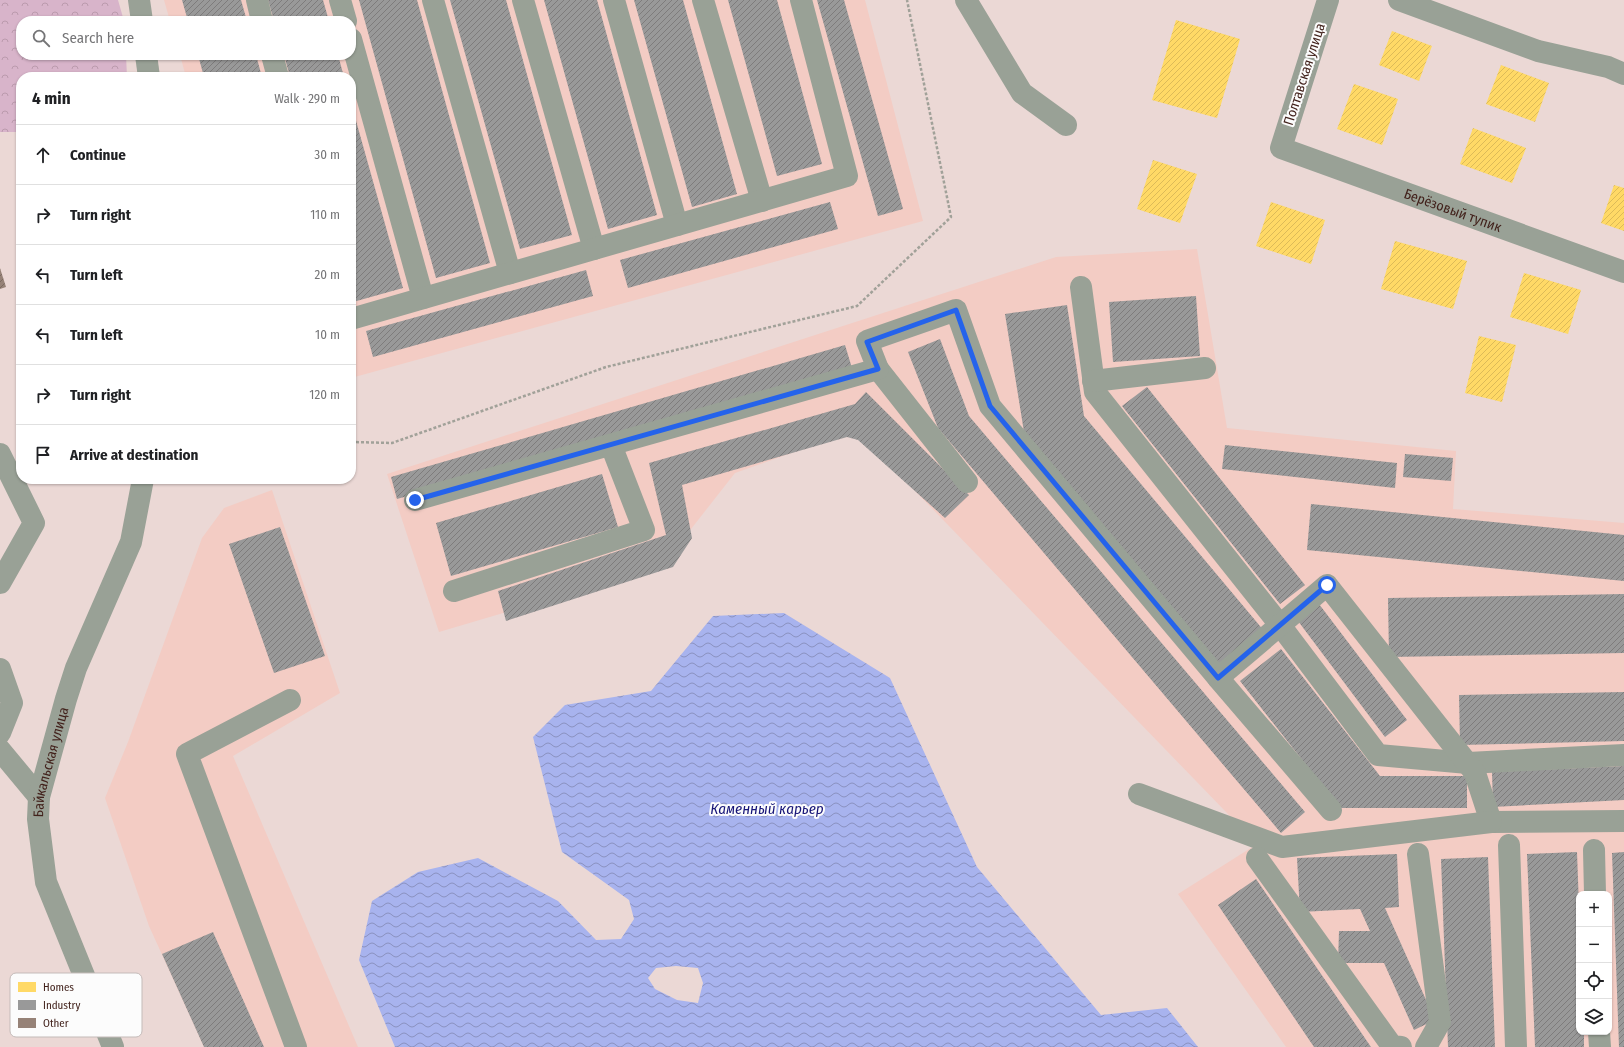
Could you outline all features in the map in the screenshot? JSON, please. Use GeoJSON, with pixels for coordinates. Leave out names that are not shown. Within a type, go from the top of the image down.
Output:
{"type":"FeatureCollection","features":[{"type":"Feature","properties":{"kind":"street"},"geometry":{"type":"LineString","coordinates":[[139,0],[141,16]]}},
{"type":"Feature","properties":{"kind":"street"},"geometry":{"type":"LineString","coordinates":[[257,0],[261,16]]}},
{"type":"Feature","properties":{"kind":"street"},"geometry":{"type":"LineString","coordinates":[[340,0],[345,16]]}},
{"type":"Feature","properties":{"kind":"street"},"geometry":{"type":"LineString","coordinates":[[433,0],[510,273]]}},
{"type":"Feature","properties":{"kind":"street"},"geometry":{"type":"LineString","coordinates":[[523,0],[594,249]]}},
{"type":"Feature","properties":{"kind":"street"},"geometry":{"type":"LineString","coordinates":[[614,0],[677,225]]}},
{"type":"Feature","properties":{"kind":"street"},"geometry":{"type":"LineString","coordinates":[[703,0],[762,201]]}},
{"type":"Feature","properties":{"kind":"street"},"geometry":{"type":"LineString","coordinates":[[356,318],[847,176],[801,0]]}},
{"type":"Feature","properties":{"kind":"street"},"geometry":{"type":"LineString","coordinates":[[966,0],[1022,93],[1066,125]]}},
{"type":"Feature","properties":{"kind":"street","name":"Полтавская улица"},"geometry":{"type":"LineString","coordinates":[[1281,148],[1328,0]]}},
{"type":"Feature","properties":{"kind":"street"},"geometry":{"type":"LineString","coordinates":[[1399,0],[1538,51],[1608,67],[1624,74]]}},
{"type":"Feature","properties":{"kind":"street"},"geometry":{"type":"LineString","coordinates":[[356,57],[423,298]]}},
{"type":"Feature","properties":{"kind":"street"},"geometry":{"type":"LineString","coordinates":[[147,60],[148,72]]}},
{"type":"Feature","properties":{"kind":"street"},"geometry":{"type":"LineString","coordinates":[[273,60],[277,72]]}},
{"type":"Feature","properties":{"kind":"street","name":"Берёзовый тупик"},"geometry":{"type":"LineString","coordinates":[[1281,148],[1624,272]]}},
{"type":"Feature","properties":{"kind":"street"},"geometry":{"type":"LineString","coordinates":[[1080,287],[1095,392],[1280,625],[1378,755],[1468,763],[1624,755]]}},
{"type":"Feature","properties":{"kind":"street"},"geometry":{"type":"LineString","coordinates":[[967,482],[878,369],[867,342],[956,310],[990,406],[1330,810]]}},
{"type":"Feature","properties":{"kind":"street"},"geometry":{"type":"LineString","coordinates":[[1093,380],[1205,368]]}},
{"type":"Feature","properties":{"kind":"street"},"geometry":{"type":"LineString","coordinates":[[415,500],[878,369]]}},
{"type":"Feature","properties":{"kind":"street"},"geometry":{"type":"LineString","coordinates":[[454,592],[644,530],[611,445]]}},
{"type":"Feature","properties":{"kind":"street"},"geometry":{"type":"LineString","coordinates":[[0,454],[34,523],[0,583]]}},
{"type":"Feature","properties":{"kind":"street","name":"Байкальская улица"},"geometry":{"type":"LineString","coordinates":[[83,973],[46,882],[38,819],[39,797],[76,668],[131,542],[142,484]]}},
{"type":"Feature","properties":{"kind":"street"},"geometry":{"type":"LineString","coordinates":[[1218,678],[1327,585],[1475,773],[1491,822]]}},
{"type":"Feature","properties":{"kind":"street"},"geometry":{"type":"LineString","coordinates":[[0,669],[12,703],[0,733]]}},
{"type":"Feature","properties":{"kind":"street"},"geometry":{"type":"LineString","coordinates":[[290,700],[187,754],[296,1047]]}},
{"type":"Feature","properties":{"kind":"street"},"geometry":{"type":"LineString","coordinates":[[0,750],[39,797]]}},
{"type":"Feature","properties":{"kind":"street"},"geometry":{"type":"LineString","coordinates":[[1139,794],[1282,847],[1491,822],[1624,821]]}},
{"type":"Feature","properties":{"kind":"street"},"geometry":{"type":"LineString","coordinates":[[1509,846],[1516,1047]]}},
{"type":"Feature","properties":{"kind":"street"},"geometry":{"type":"LineString","coordinates":[[1594,850],[1595,891]]}},
{"type":"Feature","properties":{"kind":"street"},"geometry":{"type":"LineString","coordinates":[[1418,854],[1440,1022],[1426,1047]]}},
{"type":"Feature","properties":{"kind":"street"},"geometry":{"type":"LineString","coordinates":[[1257,858],[1392,1046],[1401,1047]]}},
{"type":"Feature","properties":{"kind":"street"},"geometry":{"type":"LineString","coordinates":[[1599,1035],[1600,1047]]}},
{"type":"Feature","properties":{"kind":"street","name":"Байкальская улица"},"geometry":{"type":"LineString","coordinates":[[109,1037],[113,1047]]}},
{"type":"Feature","properties":{"kind":"path"},"geometry":{"type":"LineString","coordinates":[[356,442],[392,443],[606,367],[858,306],[951,217],[907,0]]}},
{"type":"Feature","properties":{"kind":"shaded area"},"geometry":{"type":"Polygon","coordinates":[[[164,0],[865,0],[923,221],[356,377],[356,72],[185,72],[181,60],[356,60],[356,16],[169,16],[164,0]]]}},
{"type":"Feature","properties":{"kind":"shaded area"},"geometry":{"type":"Polygon","coordinates":[[[1197,249],[1227,428],[1456,451],[1453,509],[1624,523],[1624,1047],[1286,1047],[1178,894],[1257,844],[856,430],[735,473],[662,566],[439,632],[387,474],[1056,257],[1197,249]]]}},
{"type":"Feature","properties":{"kind":"shaded area"},"geometry":{"type":"Polygon","coordinates":[[[272,490],[340,693],[233,756],[358,1047],[204,1047],[149,926],[105,798],[128,742],[202,538],[224,508],[272,490]]]}},
{"type":"Feature","properties":{"kind":"green space"},"geometry":{"type":"Polygon","coordinates":[[[0,0],[118,0],[123,16],[16,16],[16,60],[126,60],[127,72],[16,72],[16,132],[0,132],[0,0]]]}},
{"type":"Feature","properties":{"kind":"water","name":"Каменный карьер"},"geometry":{"type":"Polygon","coordinates":[[[784,613],[890,678],[977,867],[1101,1015],[1167,1008],[1198,1047],[395,1047],[359,960],[372,901],[418,872],[478,858],[558,901],[596,940],[621,939],[634,919],[629,900],[562,852],[533,737],[565,705],[651,691],[713,616],[784,613]],[[676,966],[656,968],[648,978],[655,989],[677,1000],[698,1003],[703,983],[698,968],[676,966]]]}},
{"type":"Feature","properties":{"kind":"building: Homes"},"geometry":{"type":"Polygon","coordinates":[[[1176,20],[1240,39],[1217,118],[1152,100],[1176,20]]]}},
{"type":"Feature","properties":{"kind":"building: Homes"},"geometry":{"type":"Polygon","coordinates":[[[1392,31],[1432,46],[1419,81],[1379,65],[1392,31]]]}},
{"type":"Feature","properties":{"kind":"building: Homes"},"geometry":{"type":"Polygon","coordinates":[[[1501,65],[1549,83],[1535,122],[1486,104],[1501,65]]]}},
{"type":"Feature","properties":{"kind":"building: Homes"},"geometry":{"type":"Polygon","coordinates":[[[1354,84],[1398,99],[1382,145],[1337,129],[1354,84]]]}},
{"type":"Feature","properties":{"kind":"building: Homes"},"geometry":{"type":"Polygon","coordinates":[[[1473,128],[1526,148],[1512,183],[1460,164],[1473,128]]]}},
{"type":"Feature","properties":{"kind":"building: Homes"},"geometry":{"type":"Polygon","coordinates":[[[1153,160],[1197,174],[1180,223],[1137,209],[1153,160]]]}},
{"type":"Feature","properties":{"kind":"building: Homes"},"geometry":{"type":"Polygon","coordinates":[[[1614,185],[1624,188],[1624,231],[1601,223],[1614,185]]]}},
{"type":"Feature","properties":{"kind":"building: Homes"},"geometry":{"type":"Polygon","coordinates":[[[1271,202],[1325,220],[1311,264],[1256,246],[1271,202]]]}},
{"type":"Feature","properties":{"kind":"building: Homes"},"geometry":{"type":"Polygon","coordinates":[[[1395,241],[1467,261],[1453,309],[1381,289],[1395,241]]]}},
{"type":"Feature","properties":{"kind":"building: Homes"},"geometry":{"type":"Polygon","coordinates":[[[1524,273],[1581,290],[1568,334],[1510,317],[1524,273]]]}},
{"type":"Feature","properties":{"kind":"building: Homes"},"geometry":{"type":"Polygon","coordinates":[[[1479,336],[1516,345],[1502,402],[1465,393],[1479,336]]]}},
{"type":"Feature","properties":{"kind":"building: Industry"},"geometry":{"type":"Polygon","coordinates":[[[182,0],[241,0],[246,16],[187,16],[182,0]]]}},
{"type":"Feature","properties":{"kind":"building: Industry"},"geometry":{"type":"Polygon","coordinates":[[[268,0],[323,0],[328,16],[273,16],[268,0]]]}},
{"type":"Feature","properties":{"kind":"building: Industry"},"geometry":{"type":"Polygon","coordinates":[[[359,0],[417,0],[490,263],[436,278],[359,0]]]}},
{"type":"Feature","properties":{"kind":"building: Industry"},"geometry":{"type":"Polygon","coordinates":[[[450,0],[506,0],[572,235],[520,249],[450,0]]]}},
{"type":"Feature","properties":{"kind":"building: Industry"},"geometry":{"type":"Polygon","coordinates":[[[544,0],[597,0],[657,215],[608,229],[544,0]]]}},
{"type":"Feature","properties":{"kind":"building: Industry"},"geometry":{"type":"Polygon","coordinates":[[[634,0],[683,0],[737,194],[692,207],[634,0]]]}},
{"type":"Feature","properties":{"kind":"building: Industry"},"geometry":{"type":"Polygon","coordinates":[[[728,0],[777,0],[822,164],[777,176],[728,0]]]}},
{"type":"Feature","properties":{"kind":"building: Industry"},"geometry":{"type":"Polygon","coordinates":[[[817,0],[844,0],[903,209],[878,216],[817,0]]]}},
{"type":"Feature","properties":{"kind":"building: Industry"},"geometry":{"type":"Polygon","coordinates":[[[199,60],[257,60],[261,72],[203,72],[199,60]]]}},
{"type":"Feature","properties":{"kind":"building: Industry"},"geometry":{"type":"Polygon","coordinates":[[[285,60],[339,60],[343,72],[289,72],[285,60]]]}},
{"type":"Feature","properties":{"kind":"building: Industry"},"geometry":{"type":"Polygon","coordinates":[[[356,121],[403,288],[356,301],[356,121]]]}},
{"type":"Feature","properties":{"kind":"building: Industry"},"geometry":{"type":"Polygon","coordinates":[[[830,202],[838,229],[628,288],[620,260],[830,202]]]}},
{"type":"Feature","properties":{"kind":"building: Industry"},"geometry":{"type":"Polygon","coordinates":[[[586,270],[593,296],[373,357],[366,331],[586,270]]]}},
{"type":"Feature","properties":{"kind":"building: Industry"},"geometry":{"type":"Polygon","coordinates":[[[1196,296],[1200,356],[1113,362],[1109,302],[1196,296]]]}},
{"type":"Feature","properties":{"kind":"building: Industry"},"geometry":{"type":"Polygon","coordinates":[[[1067,305],[1084,416],[1265,632],[1221,669],[1024,432],[1005,314],[1067,305]]]}},
{"type":"Feature","properties":{"kind":"building: Industry"},"geometry":{"type":"Polygon","coordinates":[[[940,339],[969,416],[1305,812],[1281,833],[938,428],[908,352],[940,339]]]}},
{"type":"Feature","properties":{"kind":"building: Industry"},"geometry":{"type":"Polygon","coordinates":[[[845,345],[852,368],[397,499],[391,477],[845,345]]]}},
{"type":"Feature","properties":{"kind":"building: Industry"},"geometry":{"type":"Polygon","coordinates":[[[1147,387],[1305,585],[1280,604],[1122,406],[1147,387]]]}},
{"type":"Feature","properties":{"kind":"building: Industry"},"geometry":{"type":"Polygon","coordinates":[[[866,392],[969,495],[945,518],[858,440],[847,437],[682,485],[692,538],[673,567],[506,621],[498,591],[666,535],[649,463],[855,404],[866,392]]]}},
{"type":"Feature","properties":{"kind":"building: Industry"},"geometry":{"type":"Polygon","coordinates":[[[1225,445],[1397,463],[1395,488],[1222,469],[1225,445]]]}},
{"type":"Feature","properties":{"kind":"building: Industry"},"geometry":{"type":"Polygon","coordinates":[[[1405,454],[1453,458],[1451,481],[1403,477],[1405,454]]]}},
{"type":"Feature","properties":{"kind":"building: Industry"},"geometry":{"type":"Polygon","coordinates":[[[602,474],[618,527],[451,576],[436,523],[602,474]]]}},
{"type":"Feature","properties":{"kind":"building: Industry"},"geometry":{"type":"Polygon","coordinates":[[[1311,504],[1624,535],[1624,581],[1307,550],[1311,504]]]}},
{"type":"Feature","properties":{"kind":"building: Industry"},"geometry":{"type":"Polygon","coordinates":[[[280,527],[325,656],[274,673],[229,544],[280,527]]]}},
{"type":"Feature","properties":{"kind":"building: Industry"},"geometry":{"type":"Polygon","coordinates":[[[1624,594],[1624,653],[1389,657],[1388,598],[1624,594]]]}},
{"type":"Feature","properties":{"kind":"building: Industry"},"geometry":{"type":"Polygon","coordinates":[[[1319,604],[1407,720],[1385,737],[1298,621],[1319,604]]]}},
{"type":"Feature","properties":{"kind":"building: Industry"},"geometry":{"type":"Polygon","coordinates":[[[1281,649],[1380,776],[1467,776],[1467,808],[1340,808],[1240,681],[1281,649]]]}},
{"type":"Feature","properties":{"kind":"building: Industry"},"geometry":{"type":"Polygon","coordinates":[[[1624,692],[1624,741],[1460,745],[1459,695],[1624,692]]]}},
{"type":"Feature","properties":{"kind":"building: Industry"},"geometry":{"type":"Polygon","coordinates":[[[1624,766],[1624,800],[1493,807],[1492,772],[1624,766]]]}},
{"type":"Feature","properties":{"kind":"building: Industry"},"geometry":{"type":"Polygon","coordinates":[[[1577,852],[1578,891],[1576,891],[1576,1035],[1584,1035],[1584,1047],[1535,1047],[1527,854],[1577,852]]]}},
{"type":"Feature","properties":{"kind":"building: Industry"},"geometry":{"type":"Polygon","coordinates":[[[1624,852],[1624,1047],[1619,1047],[1612,853],[1624,852]]]}},
{"type":"Feature","properties":{"kind":"building: Industry"},"geometry":{"type":"Polygon","coordinates":[[[1397,854],[1399,907],[1385,908],[1435,1020],[1414,1030],[1384,963],[1338,963],[1339,931],[1370,931],[1360,909],[1300,912],[1297,858],[1397,854]]]}},
{"type":"Feature","properties":{"kind":"building: Industry"},"geometry":{"type":"Polygon","coordinates":[[[1488,857],[1495,1047],[1448,1047],[1441,859],[1488,857]]]}},
{"type":"Feature","properties":{"kind":"building: Industry"},"geometry":{"type":"Polygon","coordinates":[[[1256,879],[1371,1047],[1314,1047],[1218,905],[1256,879]]]}},
{"type":"Feature","properties":{"kind":"building: Industry"},"geometry":{"type":"Polygon","coordinates":[[[213,932],[264,1047],[204,1047],[162,954],[213,932]]]}},
{"type":"Feature","properties":{"kind":"building: Other"},"geometry":{"type":"Polygon","coordinates":[[[0,268],[6,287],[0,289],[0,268]]]}},
{"type":"Feature","properties":{"kind":"route"},"geometry":{"type":"LineString","coordinates":[[415,500],[878,369],[867,342],[956,310],[990,406],[1218,678],[1327,585]]}}]}
